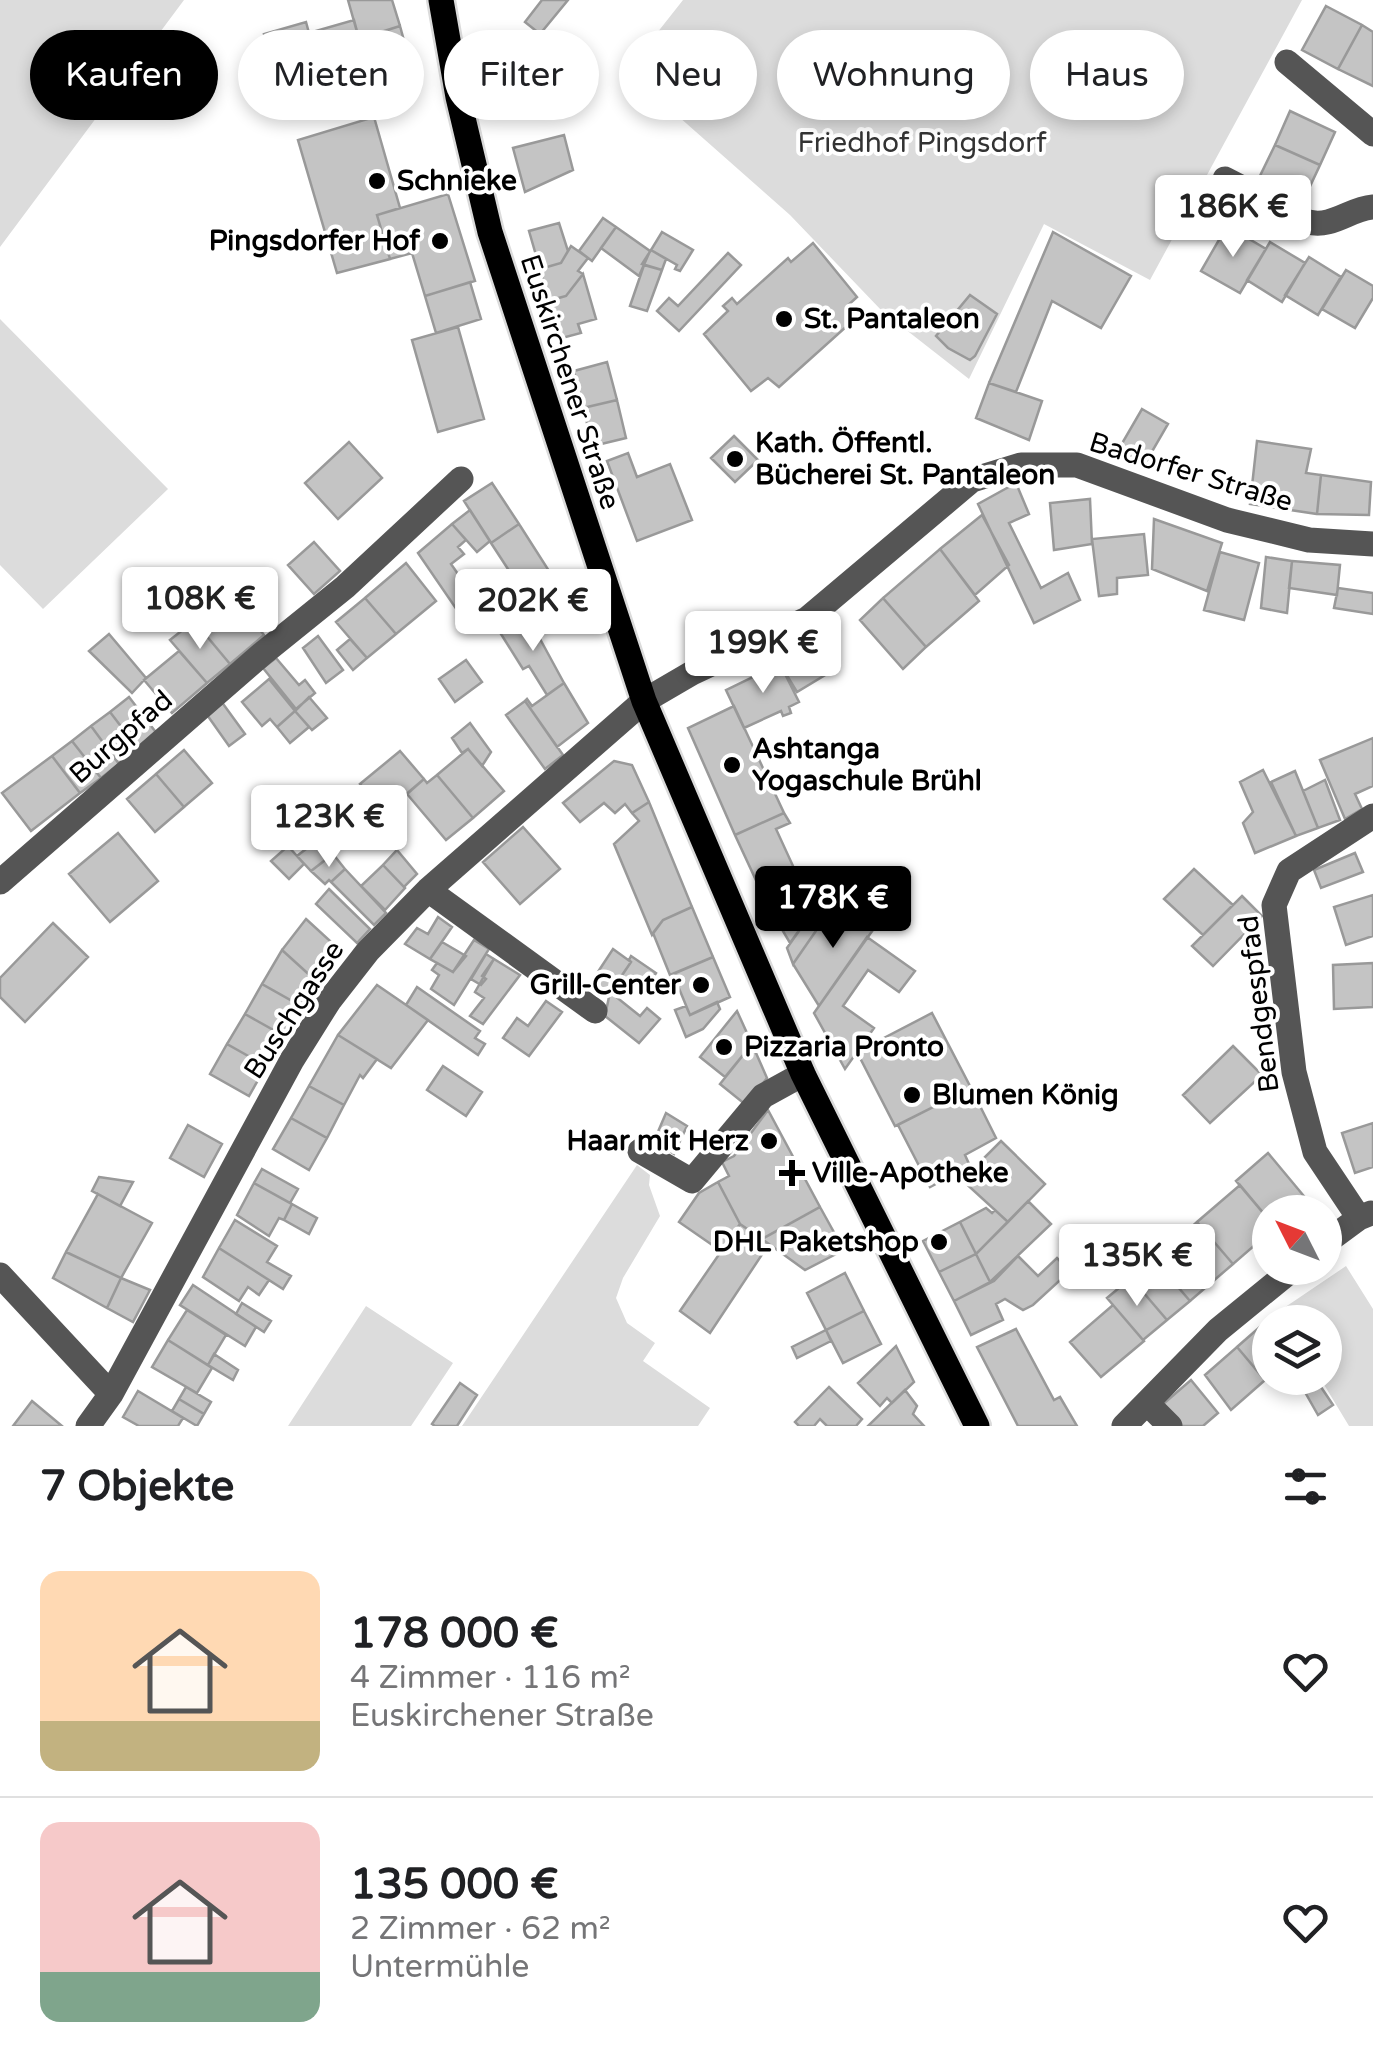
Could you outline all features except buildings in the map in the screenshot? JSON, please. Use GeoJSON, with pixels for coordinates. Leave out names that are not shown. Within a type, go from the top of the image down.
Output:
{"type":"FeatureCollection","features":[{"type":"Feature","properties":{"kind":"main road","name":"Euskirchener Straße"},"geometry":{"type":"LineString","coordinates":[[442,0],[458,97],[490,232],[644,701],[803,1074],[977,1426]]}},
{"type":"Feature","properties":{"kind":"street"},"geometry":{"type":"LineString","coordinates":[[1287,62],[1373,134]]}},
{"type":"Feature","properties":{"kind":"street"},"geometry":{"type":"LineString","coordinates":[[1226,179],[1323,226],[1360,208],[1373,207]]}},
{"type":"Feature","properties":{"kind":"street","name":"Badorfer Straße"},"geometry":{"type":"LineString","coordinates":[[644,701],[692,673],[808,619],[972,480],[1021,465],[1077,465],[1227,520],[1310,540],[1373,544]]}},
{"type":"Feature","properties":{"kind":"street","name":"Burgpfad"},"geometry":{"type":"LineString","coordinates":[[0,882],[345,587],[461,479]]}},
{"type":"Feature","properties":{"kind":"street","name":"Buschgasse"},"geometry":{"type":"LineString","coordinates":[[88,1426],[111,1394],[292,1060],[368,950],[428,890],[644,701]]}},
{"type":"Feature","properties":{"kind":"street","name":"Bendgespfad"},"geometry":{"type":"LineString","coordinates":[[1366,1215],[1315,1152],[1294,1072],[1274,905],[1290,871],[1373,816]]}},
{"type":"Feature","properties":{"kind":"street"},"geometry":{"type":"LineString","coordinates":[[428,890],[595,1011]]}},
{"type":"Feature","properties":{"kind":"street"},"geometry":{"type":"LineString","coordinates":[[640,1151],[692,1181],[763,1096],[803,1074]]}},
{"type":"Feature","properties":{"kind":"street"},"geometry":{"type":"LineString","coordinates":[[1342,1231],[1366,1215]]}},
{"type":"Feature","properties":{"kind":"street"},"geometry":{"type":"LineString","coordinates":[[0,1275],[111,1394]]}},
{"type":"Feature","properties":{"kind":"street"},"geometry":{"type":"LineString","coordinates":[[1124,1426],[1218,1330],[1273,1285]]}},
{"type":"Feature","properties":{"kind":"street"},"geometry":{"type":"LineString","coordinates":[[1147,1403],[1170,1426]]}},
{"type":"Feature","properties":{"kind":"green space"},"geometry":{"type":"Polygon","coordinates":[[[0,0],[184,0],[162,30],[30,30],[30,120],[95,120],[0,247],[0,0]]]}},
{"type":"Feature","properties":{"kind":"green space","name":"Friedhof Pingsdorf"},"geometry":{"type":"Polygon","coordinates":[[[683,0],[1302,0],[1150,280],[1044,224],[969,379],[882,311],[790,215],[682,120],[757,120],[757,30],[659,30],[683,0]]]}},
{"type":"Feature","properties":{"kind":"green space"},"geometry":{"type":"Polygon","coordinates":[[[0,319],[168,489],[43,609],[0,565],[0,319]]]}},
{"type":"Feature","properties":{"kind":"green space"},"geometry":{"type":"Polygon","coordinates":[[[637,1165],[650,1175],[649,1185],[660,1216],[623,1278],[616,1298],[627,1323],[655,1343],[643,1361],[710,1408],[698,1426],[462,1426],[637,1165]]]}},
{"type":"Feature","properties":{"kind":"green space"},"geometry":{"type":"Polygon","coordinates":[[[1346,1266],[1373,1309],[1373,1426],[1349,1426],[1330,1395],[1342,1395],[1342,1305],[1288,1305],[1318,1285],[1342,1285],[1342,1269],[1346,1266]]]}},
{"type":"Feature","properties":{"kind":"green space"},"geometry":{"type":"Polygon","coordinates":[[[366,1306],[453,1363],[411,1426],[288,1426],[366,1306]]]}},
{"type":"Feature","properties":{"kind":"place","name":"Schnieke"},"geometry":{"type":"Point","coordinates":[377,181]}},
{"type":"Feature","properties":{"kind":"place","name":"Pingsdorfer Hof"},"geometry":{"type":"Point","coordinates":[440,241]}},
{"type":"Feature","properties":{"kind":"place","name":"St. Pantaleon"},"geometry":{"type":"Point","coordinates":[784,319]}},
{"type":"Feature","properties":{"kind":"place","name":"Kath. Öffentl. Bücherei St. Pantaleon"},"geometry":{"type":"Point","coordinates":[735,459]}},
{"type":"Feature","properties":{"kind":"place","name":"Ashtanga Yogaschule Brühl"},"geometry":{"type":"Point","coordinates":[732,765]}},
{"type":"Feature","properties":{"kind":"place","name":"Grill-Center"},"geometry":{"type":"Point","coordinates":[701,985]}},
{"type":"Feature","properties":{"kind":"place","name":"Pizzaria Pronto"},"geometry":{"type":"Point","coordinates":[724,1047]}},
{"type":"Feature","properties":{"kind":"place","name":"Blumen König"},"geometry":{"type":"Point","coordinates":[912,1095]}},
{"type":"Feature","properties":{"kind":"place","name":"Haar mit Herz"},"geometry":{"type":"Point","coordinates":[769,1141]}},
{"type":"Feature","properties":{"kind":"place","name":"Ville-Apotheke"},"geometry":{"type":"Point","coordinates":[792,1173]}},
{"type":"Feature","properties":{"kind":"place","name":"DHL Paketshop"},"geometry":{"type":"Point","coordinates":[939,1242]}}]}
